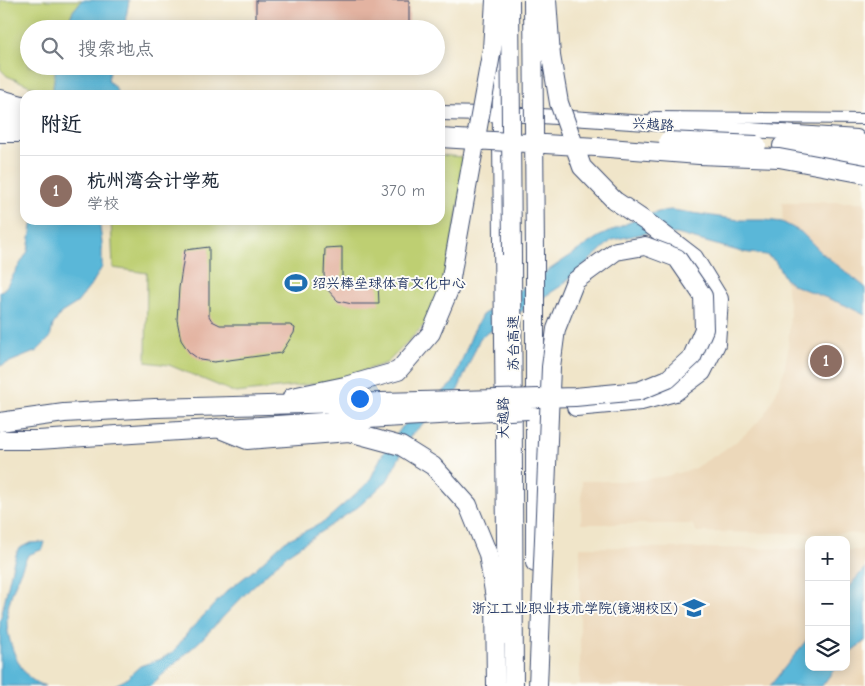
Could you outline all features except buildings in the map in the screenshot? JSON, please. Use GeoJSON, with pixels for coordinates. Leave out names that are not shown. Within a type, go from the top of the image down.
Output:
{"type":"FeatureCollection","features":[{"type":"Feature","properties":{"kind":"highway"},"geometry":{"type":"LineString","coordinates":[[237,407],[345,386],[398,371],[431,333],[449,290],[492,49],[497,0]]}},
{"type":"Feature","properties":{"kind":"highway","name":"苏台高速"},"geometry":{"type":"LineString","coordinates":[[510,0],[514,686]]}},
{"type":"Feature","properties":{"kind":"highway","name":"苏台高速"},"geometry":{"type":"LineString","coordinates":[[532,0],[535,172],[536,686]]}},
{"type":"Feature","properties":{"kind":"highway"},"geometry":{"type":"LineString","coordinates":[[0,440],[576,407],[641,401],[675,392],[702,372],[716,344],[719,299],[694,258],[614,200],[582,167],[559,103],[551,56],[547,0]]}},
{"type":"Feature","properties":{"kind":"highway"},"geometry":{"type":"LineString","coordinates":[[0,99],[20,105]]}},
{"type":"Feature","properties":{"kind":"highway"},"geometry":{"type":"LineString","coordinates":[[0,119],[20,122]]}},
{"type":"Feature","properties":{"kind":"highway"},"geometry":{"type":"LineString","coordinates":[[445,128],[781,152],[865,161]]}},
{"type":"Feature","properties":{"kind":"highway"},"geometry":{"type":"LineString","coordinates":[[0,133],[20,133]]}},
{"type":"Feature","properties":{"kind":"highway"},"geometry":{"type":"LineString","coordinates":[[445,138],[596,146],[699,155],[865,150]]}},
{"type":"Feature","properties":{"kind":"highway"},"geometry":{"type":"LineString","coordinates":[[781,152],[865,144]]}},
{"type":"Feature","properties":{"kind":"highway"},"geometry":{"type":"LineString","coordinates":[[781,152],[865,174]]}},
{"type":"Feature","properties":{"kind":"highway"},"geometry":{"type":"LineString","coordinates":[[0,422],[64,413],[155,408],[237,407],[517,398],[546,398],[555,397],[575,397],[639,391],[668,379],[692,357],[704,329],[703,296],[677,258],[646,246],[616,251],[575,280],[556,329],[549,397],[549,407],[549,417],[544,537],[536,686]]}},
{"type":"Feature","properties":{"kind":"highway"},"geometry":{"type":"LineString","coordinates":[[217,428],[246,440],[350,432],[401,446],[433,466],[468,505],[488,554],[495,598],[496,686]]}},
{"type":"Feature","properties":{"kind":"main road","name":"大越路"},"geometry":{"type":"LineString","coordinates":[[497,0],[506,686]]}},
{"type":"Feature","properties":{"kind":"main road"},"geometry":{"type":"LineString","coordinates":[[539,0],[544,686]]}},
{"type":"Feature","properties":{"kind":"main road"},"geometry":{"type":"LineString","coordinates":[[0,110],[20,110]]}},
{"type":"Feature","properties":{"kind":"main road","name":"兴越路"},"geometry":{"type":"LineString","coordinates":[[445,113],[540,116],[865,138]]}},
{"type":"Feature","properties":{"kind":"main road"},"geometry":{"type":"LineString","coordinates":[[0,139],[20,139]]}},
{"type":"Feature","properties":{"kind":"main road"},"geometry":{"type":"LineString","coordinates":[[445,147],[540,150],[865,170]]}},
{"type":"Feature","properties":{"kind":"street"},"geometry":{"type":"LineString","coordinates":[[540,116],[865,120]]}},
{"type":"Feature","properties":{"kind":"shaded area"},"geometry":{"type":"Polygon","coordinates":[[[782,202],[865,202],[865,534],[697,532],[692,524],[581,524],[582,481],[633,481],[667,476],[693,469],[732,445],[764,416],[776,393],[784,371],[788,350],[790,313],[785,273],[782,202]]]}},
{"type":"Feature","properties":{"kind":"shaded area","name":"浙江工业职业技术学院(镜湖校区)"},"geometry":{"type":"Polygon","coordinates":[[[580,547],[805,549],[805,671],[850,671],[850,550],[865,550],[865,686],[580,686],[580,547]]]}},
{"type":"Feature","properties":{"kind":"green space"},"geometry":{"type":"Polygon","coordinates":[[[0,0],[82,0],[73,11],[69,20],[20,20],[20,75],[55,75],[53,90],[40,90],[7,76],[0,69],[0,0]]]}},
{"type":"Feature","properties":{"kind":"green space","name":"绍兴棒垒球体育文化中心"},"geometry":{"type":"Polygon","coordinates":[[[445,155],[462,157],[466,165],[443,293],[430,319],[387,363],[329,382],[236,393],[169,365],[146,362],[147,273],[113,268],[111,225],[445,225],[445,155]]]}},
{"type":"Feature","properties":{"kind":"water"},"geometry":{"type":"Polygon","coordinates":[[[82,0],[129,0],[126,20],[69,20],[73,11],[82,0]]]}},
{"type":"Feature","properties":{"kind":"water"},"geometry":{"type":"Polygon","coordinates":[[[55,75],[109,75],[108,80],[117,90],[53,90],[55,75]]]}},
{"type":"Feature","properties":{"kind":"water"},"geometry":{"type":"Polygon","coordinates":[[[672,210],[739,220],[782,222],[801,232],[822,253],[865,287],[865,315],[845,305],[793,285],[786,280],[775,261],[766,255],[742,252],[677,234],[647,233],[612,240],[561,286],[480,338],[457,392],[411,435],[387,481],[358,507],[289,553],[250,589],[201,640],[150,686],[113,686],[125,680],[140,666],[161,659],[173,652],[189,631],[227,591],[254,570],[285,541],[324,522],[369,482],[382,455],[402,427],[453,383],[473,332],[482,315],[598,237],[654,213],[672,210]]]}},
{"type":"Feature","properties":{"kind":"water"},"geometry":{"type":"Polygon","coordinates":[[[32,225],[100,225],[102,267],[92,284],[77,303],[61,313],[53,325],[50,338],[37,351],[0,366],[0,292],[6,287],[28,251],[32,225]]]}},
{"type":"Feature","properties":{"kind":"water"},"geometry":{"type":"Polygon","coordinates":[[[45,542],[43,549],[28,555],[18,576],[8,610],[7,624],[13,650],[21,666],[31,679],[45,686],[0,686],[0,621],[13,564],[18,549],[30,543],[45,542]]]}},
{"type":"Feature","properties":{"kind":"water"},"geometry":{"type":"Polygon","coordinates":[[[865,568],[865,641],[850,652],[850,626],[850,585],[865,568]]]}},
{"type":"Feature","properties":{"kind":"water"},"geometry":{"type":"Polygon","coordinates":[[[805,642],[805,671],[833,671],[822,686],[770,686],[805,642]]]}},
{"type":"Feature","properties":{"kind":"place","name":"绍兴棒垒球体育文化中心"},"geometry":{"type":"Point","coordinates":[296,283]}},
{"type":"Feature","properties":{"kind":"place","name":"杭州湾会计学苑"},"geometry":{"type":"Point","coordinates":[826,361]}},
{"type":"Feature","properties":{"kind":"place","name":"浙江工业职业技术学院(镜湖校区)"},"geometry":{"type":"Point","coordinates":[694,608]}}]}
